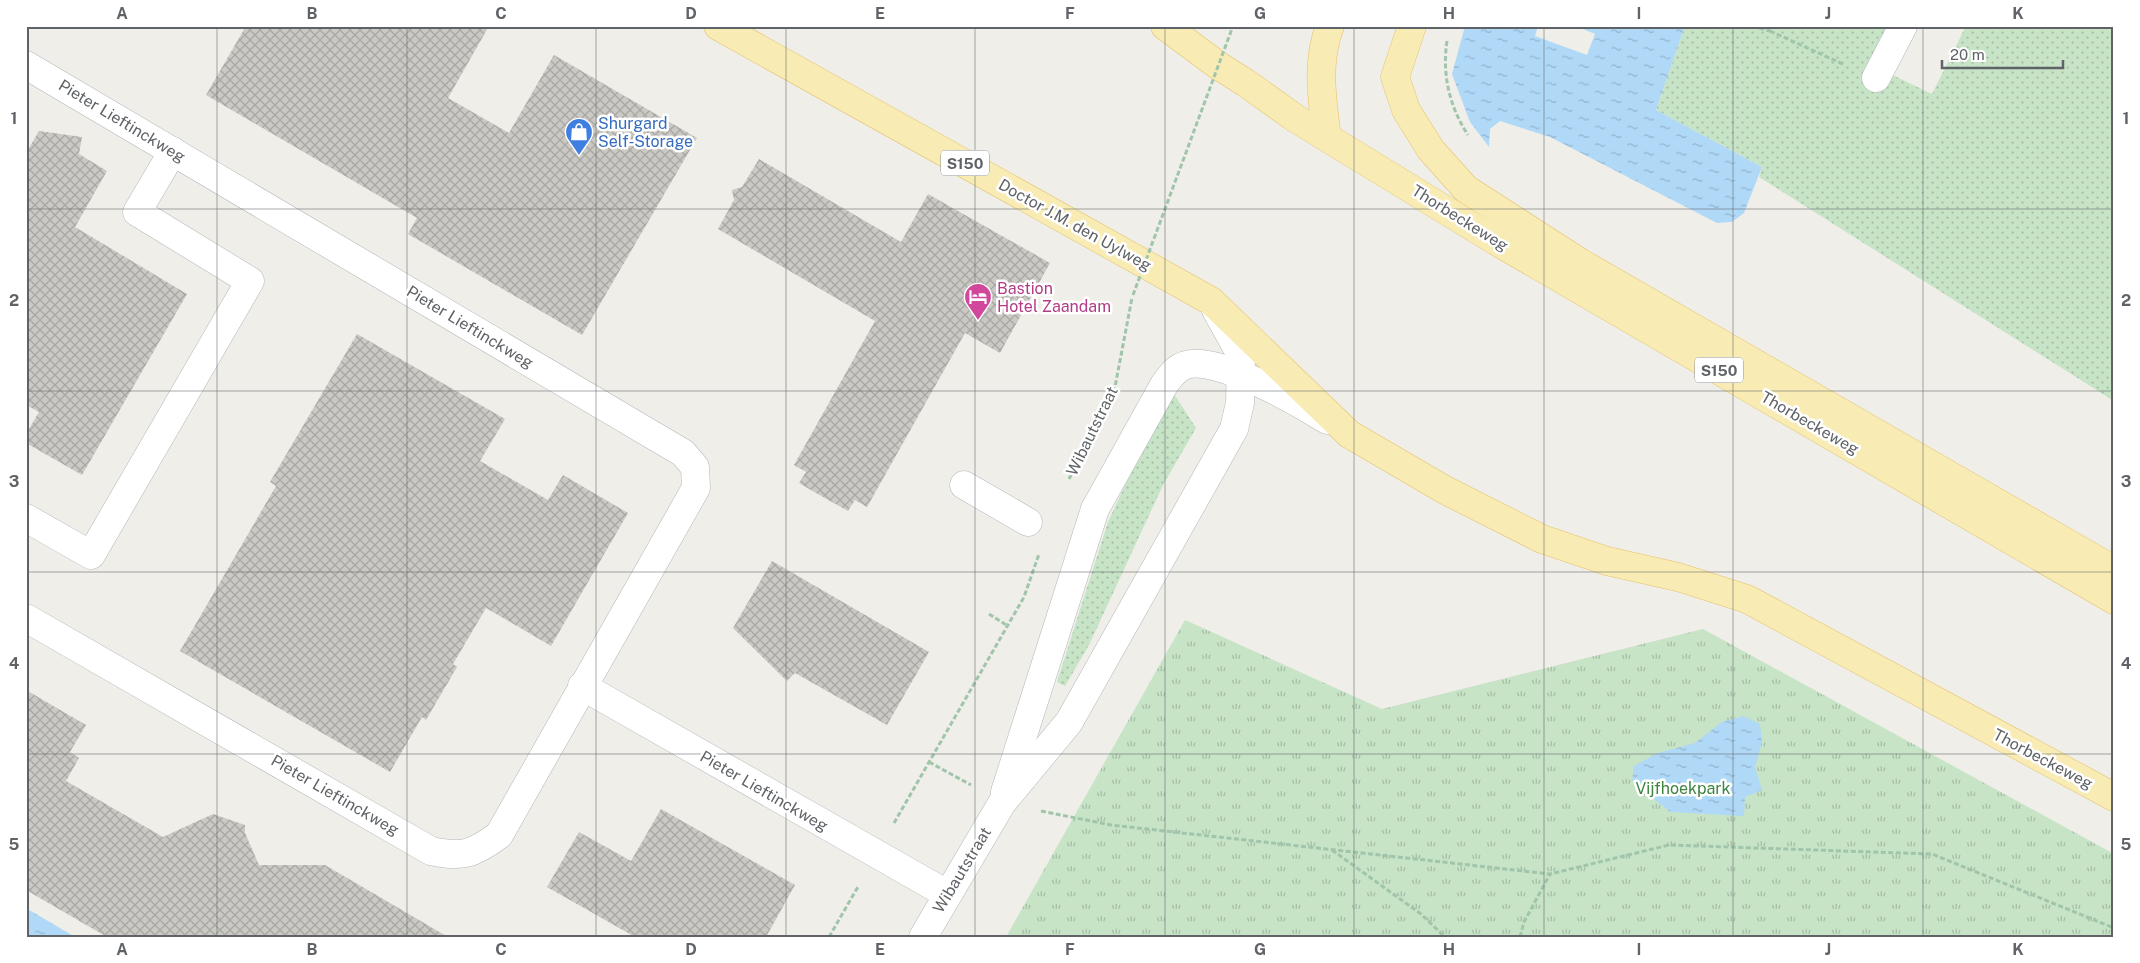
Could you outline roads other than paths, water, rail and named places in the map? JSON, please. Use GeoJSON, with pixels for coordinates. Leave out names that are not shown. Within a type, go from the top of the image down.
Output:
{"type":"FeatureCollection","features":[{"type":"Feature","properties":{"kind":"main road","name":"Doctor J.M. den Uylweg"},"geometry":{"type":"LineString","coordinates":[[718,26],[1211,301],[1349,434]]}},
{"type":"Feature","properties":{"kind":"main road","name":"S150"},"geometry":{"type":"LineString","coordinates":[[1165,26],[1219,66],[1295,118],[1327,137]]}},
{"type":"Feature","properties":{"kind":"main road"},"geometry":{"type":"LineString","coordinates":[[1327,137],[1320,74],[1330,26]]}},
{"type":"Feature","properties":{"kind":"main road","name":"S150"},"geometry":{"type":"LineString","coordinates":[[1412,26],[1395,77],[1406,110],[1431,150],[1466,189],[1581,264],[2114,570]]}},
{"type":"Feature","properties":{"kind":"main road","name":"Thorbeckeweg"},"geometry":{"type":"LineString","coordinates":[[1327,137],[1496,242],[2114,600]]}},
{"type":"Feature","properties":{"kind":"main road","name":"Thorbeckeweg"},"geometry":{"type":"LineString","coordinates":[[1349,434],[1445,490],[1542,539],[1608,562],[1678,577],[1747,599],[2114,797]]}},
{"type":"Feature","properties":{"kind":"street"},"geometry":{"type":"LineString","coordinates":[[1876,78],[1903,26]]}},
{"type":"Feature","properties":{"kind":"street","name":"Pieter Lieftinckweg"},"geometry":{"type":"LineString","coordinates":[[26,65],[683,453],[695,467],[696,488],[499,835],[478,851],[453,856],[431,851],[26,618]]}},
{"type":"Feature","properties":{"kind":"street"},"geometry":{"type":"LineString","coordinates":[[26,518],[91,555],[250,281],[137,212],[173,151]]}},
{"type":"Feature","properties":{"kind":"street","name":"Wibautstraat"},"geometry":{"type":"LineString","coordinates":[[923,937],[1002,803],[1069,722],[1234,429],[1240,403],[1242,356],[1211,301]]}},
{"type":"Feature","properties":{"kind":"street","name":"Wibautstraat"},"geometry":{"type":"LineString","coordinates":[[1002,803],[1095,508],[1164,385],[1177,369],[1199,363],[1242,376],[1302,405],[1349,434]]}},
{"type":"Feature","properties":{"kind":"street"},"geometry":{"type":"LineString","coordinates":[[964,485],[1028,522]]}},
{"type":"Feature","properties":{"kind":"street","name":"Pieter Lieftinckweg"},"geometry":{"type":"LineString","coordinates":[[582,686],[948,894]]}},
{"type":"Feature","properties":{"kind":"water"},"geometry":{"type":"Polygon","coordinates":[[[1465,26],[1531,26],[1537,29],[1535,36],[1587,55],[1595,34],[1583,29],[1585,26],[1685,26],[1656,110],[1762,167],[1744,213],[1732,222],[1717,223],[1550,137],[1500,121],[1490,129],[1489,147],[1470,122],[1452,74],[1465,26]]]}},
{"type":"Feature","properties":{"kind":"water"},"geometry":{"type":"Polygon","coordinates":[[[1743,716],[1760,724],[1762,742],[1755,767],[1762,790],[1745,797],[1744,816],[1670,812],[1632,781],[1634,766],[1658,753],[1695,743],[1722,722],[1743,716]]]}},
{"type":"Feature","properties":{"kind":"water"},"geometry":{"type":"Polygon","coordinates":[[[26,908],[75,937],[26,937],[26,908]]]}},
{"type":"Feature","properties":{"kind":"place","name":"Shurgard Self-Storage"},"geometry":{"type":"Point","coordinates":[579,156]}},
{"type":"Feature","properties":{"kind":"place","name":"Bastion Hotel Zaandam"},"geometry":{"type":"Point","coordinates":[978,321]}},
{"type":"Feature","properties":{"kind":"park label","name":"Vijfhoekpark"},"geometry":{"type":"Point","coordinates":[1683,788]}}]}
